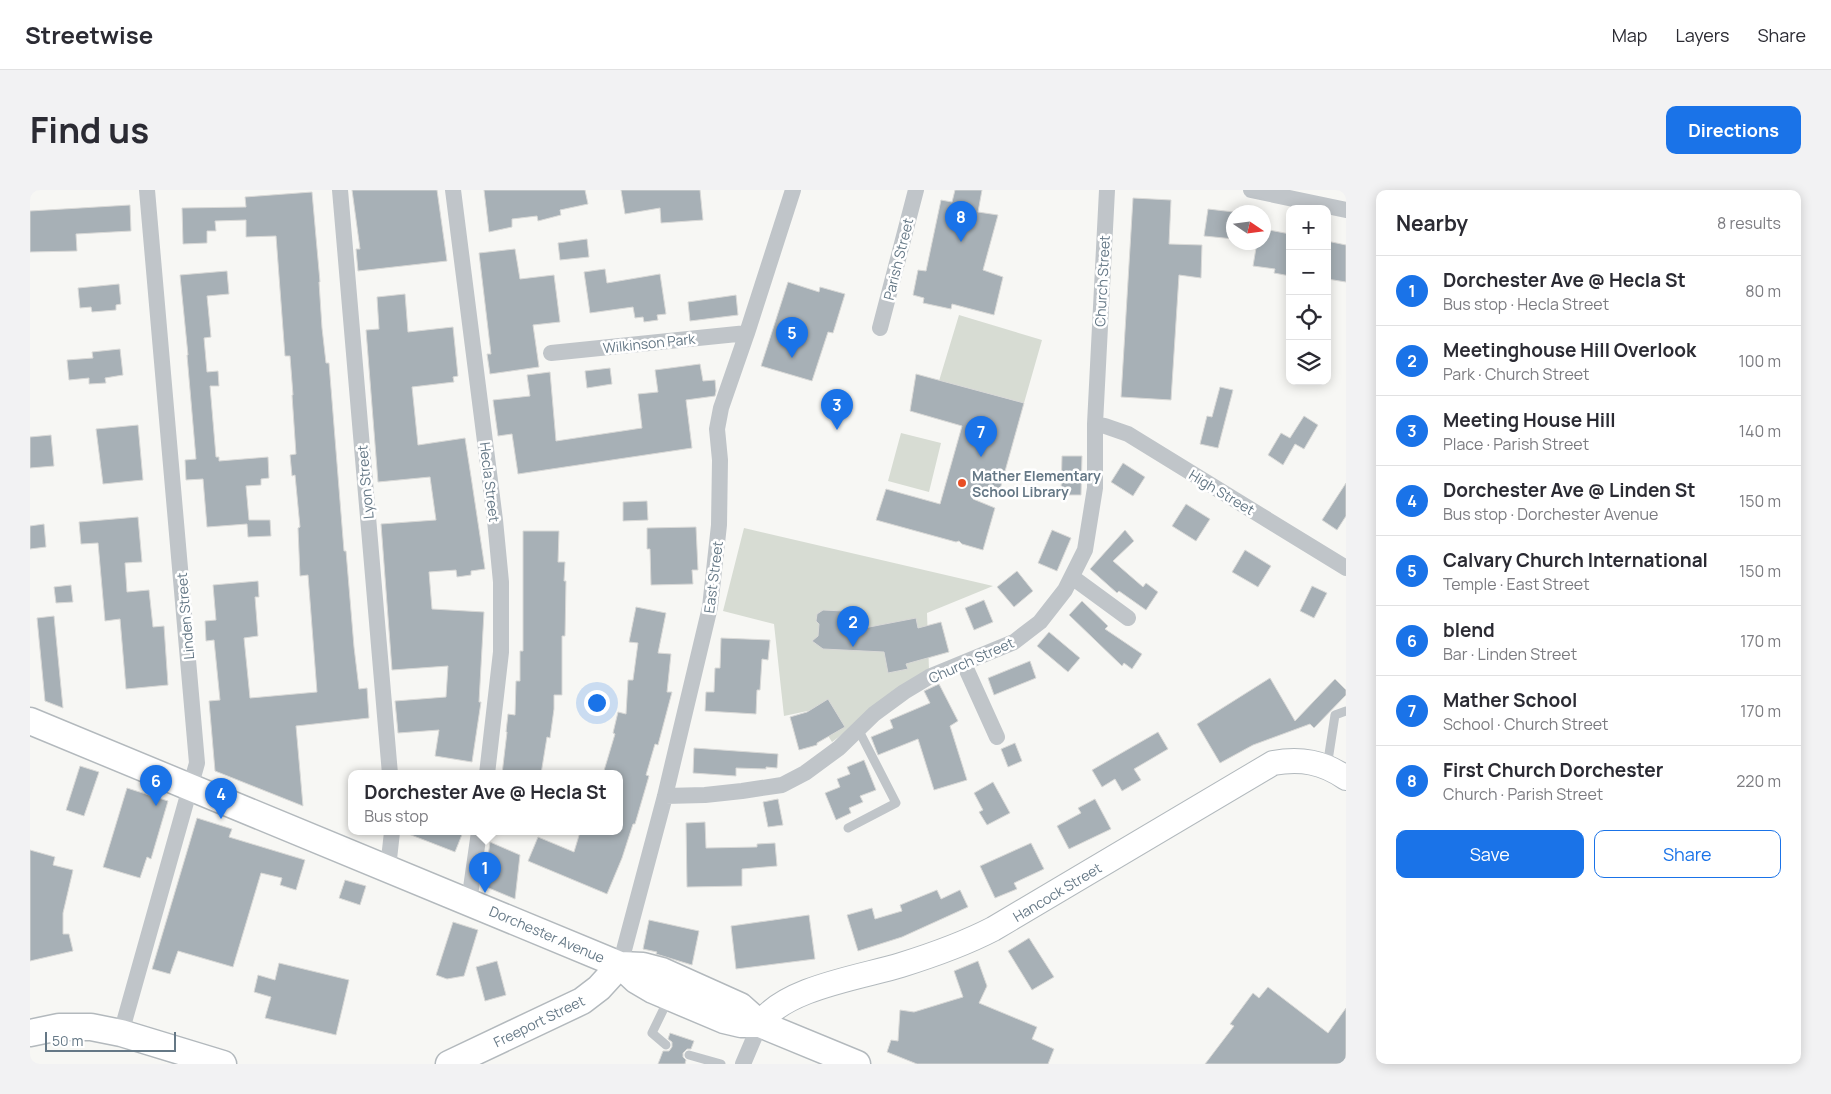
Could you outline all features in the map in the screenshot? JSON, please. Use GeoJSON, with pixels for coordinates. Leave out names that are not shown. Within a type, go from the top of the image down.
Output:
{"type":"FeatureCollection","features":[{"type":"Feature","properties":{"kind":"main road","name":"Dorchester Avenue"},"geometry":{"type":"LineString","coordinates":[[30,721],[620,965],[643,966],[662,971],[740,1006],[760,1024]]}},
{"type":"Feature","properties":{"kind":"main road","name":"Hancock Street"},"geometry":{"type":"LineString","coordinates":[[760,1024],[768,1013],[784,1002],[809,992],[916,960],[966,942],[994,929],[1274,763],[1299,760],[1336,772]]}},
{"type":"Feature","properties":{"kind":"main road","name":"Dorchester Avenue"},"geometry":{"type":"LineString","coordinates":[[620,965],[636,980],[653,990],[732,1022],[760,1024],[857,1064]]}},
{"type":"Feature","properties":{"kind":"main road","name":"Freeport Street"},"geometry":{"type":"LineString","coordinates":[[449,1064],[582,1001],[599,988],[620,965]]}},
{"type":"Feature","properties":{"kind":"main road"},"geometry":{"type":"LineString","coordinates":[[30,1033],[59,1027],[82,1026],[121,1033],[213,1062]]}},
{"type":"Feature","properties":{"kind":"street","name":"Linden Street"},"geometry":{"type":"LineString","coordinates":[[121,1033],[198,763],[147,190]]}},
{"type":"Feature","properties":{"kind":"street","name":"Lyon Street"},"geometry":{"type":"LineString","coordinates":[[340,190],[390,770]]}},
{"type":"Feature","properties":{"kind":"street","name":"Hecla Street"},"geometry":{"type":"LineString","coordinates":[[453,190],[497,534],[501,582],[501,652],[487,770]]}},
{"type":"Feature","properties":{"kind":"street","name":"East Street"},"geometry":{"type":"LineString","coordinates":[[620,965],[665,796],[710,607],[719,525],[720,464],[717,429],[721,408],[793,190]]}},
{"type":"Feature","properties":{"kind":"street","name":"Parish Street"},"geometry":{"type":"LineString","coordinates":[[880,328],[916,190]]}},
{"type":"Feature","properties":{"kind":"street","name":"Church Street"},"geometry":{"type":"LineString","coordinates":[[665,796],[714,794],[782,785],[806,773],[839,748],[874,714],[904,692],[929,677],[1014,642],[1040,622],[1065,590],[1085,550],[1095,488],[1095,424],[1107,190]]}},
{"type":"Feature","properties":{"kind":"street"},"geometry":{"type":"LineString","coordinates":[[1251,190],[1346,210]]}},
{"type":"Feature","properties":{"kind":"street","name":"Wilkinson Park"},"geometry":{"type":"LineString","coordinates":[[551,353],[747,333]]}},
{"type":"Feature","properties":{"kind":"street","name":"High Street"},"geometry":{"type":"LineString","coordinates":[[1095,424],[1128,434],[1346,568]]}},
{"type":"Feature","properties":{"kind":"street"},"geometry":{"type":"LineString","coordinates":[[1072,577],[1128,618]]}},
{"type":"Feature","properties":{"kind":"street"},"geometry":{"type":"LineString","coordinates":[[964,664],[997,737]]}},
{"type":"Feature","properties":{"kind":"street"},"geometry":{"type":"LineString","coordinates":[[388,868],[392,835]]}},
{"type":"Feature","properties":{"kind":"street"},"geometry":{"type":"LineString","coordinates":[[469,902],[479,835]]}},
{"type":"Feature","properties":{"kind":"street"},"geometry":{"type":"LineString","coordinates":[[743,1064],[760,1024]]}},
{"type":"Feature","properties":{"kind":"lane"},"geometry":{"type":"LineString","coordinates":[[1336,772],[1335,715],[1346,711]]}},
{"type":"Feature","properties":{"kind":"lane"},"geometry":{"type":"LineString","coordinates":[[848,828],[896,804],[858,729]]}},
{"type":"Feature","properties":{"kind":"lane"},"geometry":{"type":"LineString","coordinates":[[666,1045],[652,1033],[670,996]]}},
{"type":"Feature","properties":{"kind":"lane"},"geometry":{"type":"LineString","coordinates":[[688,1055],[721,1064]]}},
{"type":"Feature","properties":{"kind":"shaded area"},"geometry":{"type":"Polygon","coordinates":[[[959,315],[1042,340],[1024,403],[939,381],[959,315]]]}},
{"type":"Feature","properties":{"kind":"shaded area"},"geometry":{"type":"Polygon","coordinates":[[[901,433],[941,443],[929,492],[888,481],[901,433]]]}},
{"type":"Feature","properties":{"kind":"shaded area"},"geometry":{"type":"Polygon","coordinates":[[[744,528],[993,586],[927,613],[929,670],[832,742],[812,710],[784,716],[774,624],[723,611],[744,528]]]}},
{"type":"Feature","properties":{"kind":"building"},"geometry":{"type":"Polygon","coordinates":[[[352,190],[437,190],[447,261],[358,271],[356,249],[360,249],[352,190]]]}},
{"type":"Feature","properties":{"kind":"building"},"geometry":{"type":"Polygon","coordinates":[[[484,190],[585,190],[588,204],[560,210],[561,215],[538,221],[537,216],[512,219],[512,227],[489,232],[484,190]]]}},
{"type":"Feature","properties":{"kind":"building"},"geometry":{"type":"Polygon","coordinates":[[[621,190],[700,190],[703,220],[661,223],[660,208],[625,214],[621,190]]]}},
{"type":"Feature","properties":{"kind":"building"},"geometry":{"type":"Polygon","coordinates":[[[955,190],[982,190],[978,212],[998,215],[983,270],[1003,277],[994,315],[952,304],[951,309],[923,303],[924,298],[913,295],[918,270],[926,271],[941,200],[952,202],[955,190]]]}},
{"type":"Feature","properties":{"kind":"building"},"geometry":{"type":"Polygon","coordinates":[[[312,192],[322,328],[326,363],[329,363],[344,551],[346,551],[354,647],[359,689],[367,688],[369,718],[296,726],[303,806],[215,771],[209,701],[220,700],[214,640],[206,641],[205,621],[216,620],[213,585],[258,581],[259,597],[255,597],[258,636],[244,638],[250,698],[317,692],[308,575],[300,576],[298,528],[300,527],[295,475],[292,476],[290,455],[296,454],[293,395],[290,356],[285,356],[276,236],[246,237],[246,220],[215,221],[216,231],[207,231],[207,243],[183,244],[182,208],[246,207],[245,197],[312,192]]]}},
{"type":"Feature","properties":{"kind":"building"},"geometry":{"type":"Polygon","coordinates":[[[1133,198],[1171,200],[1169,244],[1202,245],[1201,278],[1179,275],[1171,400],[1121,397],[1133,198]]]}},
{"type":"Feature","properties":{"kind":"building"},"geometry":{"type":"Polygon","coordinates":[[[130,205],[131,231],[76,234],[77,251],[30,252],[30,211],[130,205]]]}},
{"type":"Feature","properties":{"kind":"building"},"geometry":{"type":"Polygon","coordinates":[[[1208,209],[1226,211],[1226,238],[1204,236],[1208,209]]]}},
{"type":"Feature","properties":{"kind":"building"},"geometry":{"type":"Polygon","coordinates":[[[1271,230],[1286,233],[1286,275],[1274,273],[1275,269],[1253,266],[1256,250],[1271,250],[1271,230]]]}},
{"type":"Feature","properties":{"kind":"building"},"geometry":{"type":"Polygon","coordinates":[[[587,239],[589,257],[560,260],[558,243],[587,239]]]}},
{"type":"Feature","properties":{"kind":"building"},"geometry":{"type":"Polygon","coordinates":[[[1331,242],[1346,245],[1346,282],[1331,280],[1331,242]]]}},
{"type":"Feature","properties":{"kind":"building"},"geometry":{"type":"Polygon","coordinates":[[[515,249],[520,279],[554,275],[560,322],[533,325],[539,367],[490,374],[487,354],[491,354],[479,253],[515,249]]]}},
{"type":"Feature","properties":{"kind":"building"},"geometry":{"type":"Polygon","coordinates":[[[605,269],[607,283],[660,274],[666,314],[657,315],[658,320],[644,322],[643,317],[635,318],[633,307],[590,313],[584,272],[605,269]]]}},
{"type":"Feature","properties":{"kind":"building"},"geometry":{"type":"Polygon","coordinates":[[[227,271],[229,294],[207,296],[211,337],[204,338],[207,372],[218,371],[219,386],[210,386],[216,457],[219,457],[219,461],[268,457],[269,478],[261,479],[261,485],[246,486],[249,520],[270,520],[271,536],[248,537],[247,524],[207,527],[203,479],[186,480],[185,460],[196,459],[180,275],[227,271]]]}},
{"type":"Feature","properties":{"kind":"building"},"geometry":{"type":"Polygon","coordinates":[[[788,282],[819,292],[820,287],[845,294],[833,333],[828,332],[812,381],[761,366],[788,282]]]}},
{"type":"Feature","properties":{"kind":"building"},"geometry":{"type":"Polygon","coordinates":[[[119,284],[121,304],[116,305],[116,310],[92,312],[91,307],[80,308],[78,288],[119,284]]]}},
{"type":"Feature","properties":{"kind":"building"},"geometry":{"type":"Polygon","coordinates":[[[405,294],[408,332],[453,327],[458,376],[453,377],[454,382],[412,387],[418,445],[465,438],[485,569],[471,571],[471,575],[457,577],[456,570],[429,572],[432,609],[484,612],[479,702],[481,702],[472,762],[435,756],[439,730],[398,733],[395,701],[446,697],[448,666],[392,670],[381,524],[436,520],[430,477],[378,482],[366,330],[379,329],[377,297],[405,294]]]}},
{"type":"Feature","properties":{"kind":"building"},"geometry":{"type":"Polygon","coordinates":[[[736,295],[738,315],[690,321],[688,302],[736,295]]]}},
{"type":"Feature","properties":{"kind":"building"},"geometry":{"type":"Polygon","coordinates":[[[120,349],[123,375],[105,378],[106,383],[89,384],[89,378],[69,380],[67,360],[93,358],[92,352],[120,349]]]}},
{"type":"Feature","properties":{"kind":"building"},"geometry":{"type":"Polygon","coordinates":[[[700,364],[703,381],[715,380],[716,391],[715,396],[686,400],[692,448],[518,474],[512,434],[498,436],[493,400],[530,396],[527,375],[550,372],[556,441],[642,428],[638,394],[658,392],[655,370],[700,364]]]}},
{"type":"Feature","properties":{"kind":"building"},"geometry":{"type":"Polygon","coordinates":[[[610,368],[612,384],[587,388],[585,371],[610,368]]]}},
{"type":"Feature","properties":{"kind":"building"},"geometry":{"type":"Polygon","coordinates":[[[916,374],[1024,403],[999,493],[977,487],[973,499],[995,508],[983,550],[962,544],[959,541],[956,542],[876,520],[886,489],[940,504],[962,426],[910,411],[916,374]]]}},
{"type":"Feature","properties":{"kind":"building"},"geometry":{"type":"Polygon","coordinates":[[[1220,387],[1233,390],[1218,448],[1200,444],[1207,416],[1212,417],[1220,387]]]}},
{"type":"Feature","properties":{"kind":"building"},"geometry":{"type":"Polygon","coordinates":[[[1304,416],[1318,425],[1304,449],[1295,444],[1283,465],[1268,455],[1281,433],[1290,438],[1304,416]]]}},
{"type":"Feature","properties":{"kind":"building"},"geometry":{"type":"Polygon","coordinates":[[[138,425],[143,480],[103,484],[96,429],[138,425]]]}},
{"type":"Feature","properties":{"kind":"building"},"geometry":{"type":"Polygon","coordinates":[[[51,435],[54,466],[30,468],[30,437],[51,435]]]}},
{"type":"Feature","properties":{"kind":"building"},"geometry":{"type":"Polygon","coordinates":[[[1062,456],[1082,456],[1081,495],[1061,495],[1062,456]]]}},
{"type":"Feature","properties":{"kind":"building"},"geometry":{"type":"Polygon","coordinates":[[[1123,463],[1145,477],[1133,496],[1111,482],[1123,463]]]}},
{"type":"Feature","properties":{"kind":"building"},"geometry":{"type":"Polygon","coordinates":[[[1346,483],[1346,516],[1337,530],[1322,520],[1346,483]]]}},
{"type":"Feature","properties":{"kind":"building"},"geometry":{"type":"Polygon","coordinates":[[[647,501],[648,520],[623,521],[623,502],[647,501]]]}},
{"type":"Feature","properties":{"kind":"building"},"geometry":{"type":"Polygon","coordinates":[[[1186,504],[1210,519],[1196,541],[1172,526],[1186,504]]]}},
{"type":"Feature","properties":{"kind":"building"},"geometry":{"type":"Polygon","coordinates":[[[138,517],[142,562],[125,563],[127,592],[149,590],[153,627],[164,626],[168,685],[126,689],[120,619],[105,621],[98,543],[81,544],[79,522],[138,517]]]}},
{"type":"Feature","properties":{"kind":"building"},"geometry":{"type":"Polygon","coordinates":[[[44,524],[46,547],[30,549],[30,526],[44,524]]]}},
{"type":"Feature","properties":{"kind":"building"},"geometry":{"type":"Polygon","coordinates":[[[696,527],[698,570],[692,570],[693,584],[651,585],[650,549],[647,549],[647,528],[696,527]]]}},
{"type":"Feature","properties":{"kind":"building"},"geometry":{"type":"Polygon","coordinates":[[[1052,530],[1071,538],[1057,571],[1038,563],[1052,530]]]}},
{"type":"Feature","properties":{"kind":"building"},"geometry":{"type":"Polygon","coordinates":[[[1125,530],[1134,541],[1113,561],[1143,587],[1146,583],[1158,592],[1146,610],[1119,591],[1117,593],[1090,569],[1125,530]]]}},
{"type":"Feature","properties":{"kind":"building"},"geometry":{"type":"Polygon","coordinates":[[[523,531],[559,531],[558,562],[565,562],[564,581],[566,581],[565,636],[562,636],[562,695],[554,695],[550,738],[547,737],[542,770],[502,770],[508,714],[515,715],[516,681],[520,681],[520,651],[523,651],[523,531]]]}},
{"type":"Feature","properties":{"kind":"building"},"geometry":{"type":"Polygon","coordinates":[[[1245,550],[1271,566],[1258,587],[1232,572],[1245,550]]]}},
{"type":"Feature","properties":{"kind":"building"},"geometry":{"type":"Polygon","coordinates":[[[1017,571],[1033,591],[1014,607],[997,587],[1017,571]]]}},
{"type":"Feature","properties":{"kind":"building"},"geometry":{"type":"Polygon","coordinates":[[[71,585],[73,602],[56,603],[54,587],[71,585]]]}},
{"type":"Feature","properties":{"kind":"building"},"geometry":{"type":"Polygon","coordinates":[[[1312,586],[1327,593],[1314,618],[1300,611],[1312,586]]]}},
{"type":"Feature","properties":{"kind":"building"},"geometry":{"type":"Polygon","coordinates":[[[984,600],[993,622],[974,630],[965,608],[984,600]]]}},
{"type":"Feature","properties":{"kind":"building"},"geometry":{"type":"Polygon","coordinates":[[[1082,601],[1108,626],[1105,629],[1142,654],[1132,669],[1124,663],[1122,666],[1069,615],[1082,601]]]}},
{"type":"Feature","properties":{"kind":"building"},"geometry":{"type":"Polygon","coordinates":[[[636,607],[666,613],[658,653],[671,654],[667,692],[672,692],[658,745],[655,744],[646,775],[649,776],[635,824],[633,824],[622,858],[607,894],[528,861],[538,837],[574,852],[579,835],[623,835],[623,770],[604,770],[615,734],[613,733],[618,712],[626,714],[628,680],[633,680],[638,643],[629,642],[636,607]]]}},
{"type":"Feature","properties":{"kind":"building"},"geometry":{"type":"Polygon","coordinates":[[[823,610],[865,612],[864,628],[916,618],[918,628],[941,622],[949,652],[906,664],[908,669],[888,673],[884,652],[823,649],[812,641],[818,636],[819,624],[816,621],[817,614],[823,610]]]}},
{"type":"Feature","properties":{"kind":"building"},"geometry":{"type":"Polygon","coordinates":[[[54,616],[63,708],[45,701],[37,618],[54,616]]]}},
{"type":"Feature","properties":{"kind":"building"},"geometry":{"type":"Polygon","coordinates":[[[1049,632],[1080,658],[1068,672],[1037,646],[1049,632]]]}},
{"type":"Feature","properties":{"kind":"building"},"geometry":{"type":"Polygon","coordinates":[[[721,638],[770,640],[768,660],[762,659],[760,690],[757,690],[756,714],[705,711],[706,692],[714,692],[715,668],[720,668],[721,638]]]}},
{"type":"Feature","properties":{"kind":"building"},"geometry":{"type":"Polygon","coordinates":[[[1030,661],[1036,678],[994,695],[988,678],[1030,661]]]}},
{"type":"Feature","properties":{"kind":"building"},"geometry":{"type":"Polygon","coordinates":[[[1270,678],[1295,721],[1335,679],[1346,690],[1346,695],[1314,728],[1310,724],[1253,745],[1220,763],[1197,724],[1270,678]]]}},
{"type":"Feature","properties":{"kind":"building"},"geometry":{"type":"Polygon","coordinates":[[[939,684],[958,721],[950,726],[967,780],[934,790],[918,739],[878,755],[871,737],[893,728],[890,720],[930,703],[924,691],[939,684]]]}},
{"type":"Feature","properties":{"kind":"building"},"geometry":{"type":"Polygon","coordinates":[[[828,699],[845,727],[817,743],[817,745],[799,750],[790,717],[807,712],[828,699]]]}},
{"type":"Feature","properties":{"kind":"building"},"geometry":{"type":"Polygon","coordinates":[[[1158,732],[1168,749],[1134,769],[1141,780],[1122,791],[1115,779],[1102,787],[1092,770],[1158,732]]]}},
{"type":"Feature","properties":{"kind":"building"},"geometry":{"type":"Polygon","coordinates":[[[1015,743],[1022,761],[1008,767],[1001,749],[1015,743]]]}},
{"type":"Feature","properties":{"kind":"building"},"geometry":{"type":"Polygon","coordinates":[[[694,748],[778,754],[777,768],[736,768],[736,776],[693,773],[694,748]]]}},
{"type":"Feature","properties":{"kind":"building"},"geometry":{"type":"Polygon","coordinates":[[[864,760],[876,790],[860,796],[863,802],[849,808],[851,813],[836,820],[825,793],[840,787],[837,779],[850,774],[847,767],[864,760]]]}},
{"type":"Feature","properties":{"kind":"building"},"geometry":{"type":"Polygon","coordinates":[[[80,766],[99,772],[84,816],[66,810],[80,766]]]}},
{"type":"Feature","properties":{"kind":"building"},"geometry":{"type":"Polygon","coordinates":[[[993,782],[1010,813],[987,825],[979,812],[983,810],[974,793],[993,782]]]}},
{"type":"Feature","properties":{"kind":"building"},"geometry":{"type":"Polygon","coordinates":[[[127,788],[168,801],[151,859],[147,857],[140,878],[103,867],[127,788]]]}},
{"type":"Feature","properties":{"kind":"building"},"geometry":{"type":"Polygon","coordinates":[[[778,799],[783,825],[768,827],[763,802],[778,799]]]}},
{"type":"Feature","properties":{"kind":"building"},"geometry":{"type":"Polygon","coordinates":[[[1095,799],[1111,829],[1069,849],[1057,826],[1081,813],[1078,808],[1095,799]]]}},
{"type":"Feature","properties":{"kind":"building"},"geometry":{"type":"Polygon","coordinates":[[[197,818],[232,829],[229,837],[305,860],[296,890],[280,885],[282,878],[261,873],[233,967],[178,951],[170,974],[152,969],[197,818]]]}},
{"type":"Feature","properties":{"kind":"building"},"geometry":{"type":"Polygon","coordinates":[[[705,822],[706,848],[757,847],[757,844],[775,843],[777,866],[742,869],[742,886],[687,887],[686,823],[705,822]]]}},
{"type":"Feature","properties":{"kind":"building"},"geometry":{"type":"Polygon","coordinates":[[[411,835],[462,835],[455,852],[411,835]]]}},
{"type":"Feature","properties":{"kind":"building"},"geometry":{"type":"Polygon","coordinates":[[[490,842],[520,855],[515,899],[484,886],[490,842]]]}},
{"type":"Feature","properties":{"kind":"building"},"geometry":{"type":"Polygon","coordinates":[[[1031,843],[1044,869],[1014,883],[1017,889],[995,898],[980,866],[1031,843]]]}},
{"type":"Feature","properties":{"kind":"building"},"geometry":{"type":"Polygon","coordinates":[[[30,850],[55,857],[53,865],[73,870],[63,913],[63,934],[69,934],[73,951],[30,961],[30,850]]]}},
{"type":"Feature","properties":{"kind":"building"},"geometry":{"type":"Polygon","coordinates":[[[345,880],[366,886],[360,905],[339,898],[345,880]]]}},
{"type":"Feature","properties":{"kind":"building"},"geometry":{"type":"Polygon","coordinates":[[[937,890],[941,899],[960,890],[968,907],[902,937],[858,951],[847,915],[872,908],[875,919],[902,911],[900,905],[937,890]]]}},
{"type":"Feature","properties":{"kind":"building"},"geometry":{"type":"Polygon","coordinates":[[[809,915],[815,959],[736,969],[731,926],[809,915]]]}},
{"type":"Feature","properties":{"kind":"building"},"geometry":{"type":"Polygon","coordinates":[[[649,920],[699,931],[692,965],[643,949],[649,920]]]}},
{"type":"Feature","properties":{"kind":"building"},"geometry":{"type":"Polygon","coordinates":[[[453,922],[478,930],[464,976],[447,979],[436,975],[453,922]]]}},
{"type":"Feature","properties":{"kind":"building"},"geometry":{"type":"Polygon","coordinates":[[[1029,938],[1054,977],[1032,990],[1008,951],[1029,938]]]}},
{"type":"Feature","properties":{"kind":"building"},"geometry":{"type":"Polygon","coordinates":[[[497,961],[506,995],[485,1001],[476,967],[497,961]]]}},
{"type":"Feature","properties":{"kind":"building"},"geometry":{"type":"Polygon","coordinates":[[[978,961],[987,986],[979,1003],[1037,1027],[1032,1039],[1054,1049],[1048,1064],[917,1064],[887,1052],[891,1040],[898,1041],[900,1010],[914,1012],[963,997],[954,971],[978,961]]]}},
{"type":"Feature","properties":{"kind":"building"},"geometry":{"type":"Polygon","coordinates":[[[279,963],[349,980],[336,1035],[265,1018],[271,997],[254,992],[258,975],[275,980],[279,963]]]}},
{"type":"Feature","properties":{"kind":"building"},"geometry":{"type":"Polygon","coordinates":[[[1268,987],[1328,1033],[1346,1008],[1346,1064],[1205,1064],[1234,1026],[1230,1024],[1253,993],[1259,998],[1268,987]]]}},
{"type":"Feature","properties":{"kind":"building"},"geometry":{"type":"Polygon","coordinates":[[[670,1033],[694,1041],[691,1049],[687,1049],[683,1053],[683,1057],[686,1060],[685,1064],[658,1064],[663,1051],[669,1051],[672,1047],[672,1042],[668,1039],[670,1033]]]}},
{"type":"Feature","properties":{"kind":"place","name":"First Church Dorchester"},"geometry":{"type":"Point","coordinates":[961,242]}},
{"type":"Feature","properties":{"kind":"place","name":"Calvary Church International"},"geometry":{"type":"Point","coordinates":[792,358]}},
{"type":"Feature","properties":{"kind":"place","name":"Meeting House Hill"},"geometry":{"type":"Point","coordinates":[837,430]}},
{"type":"Feature","properties":{"kind":"place","name":"Mather School"},"geometry":{"type":"Point","coordinates":[981,457]}},
{"type":"Feature","properties":{"kind":"place","name":"Mather Elementary School Library"},"geometry":{"type":"Point","coordinates":[962,483]}},
{"type":"Feature","properties":{"kind":"place","name":"Meetinghouse Hill Overlook"},"geometry":{"type":"Point","coordinates":[853,647]}},
{"type":"Feature","properties":{"kind":"place","name":"blend"},"geometry":{"type":"Point","coordinates":[156,806]}},
{"type":"Feature","properties":{"kind":"place","name":"Dorchester Ave @ Linden St"},"geometry":{"type":"Point","coordinates":[221,819]}},
{"type":"Feature","properties":{"kind":"place","name":"Dorchester Ave @ Hecla St"},"geometry":{"type":"Point","coordinates":[485,893]}}]}
